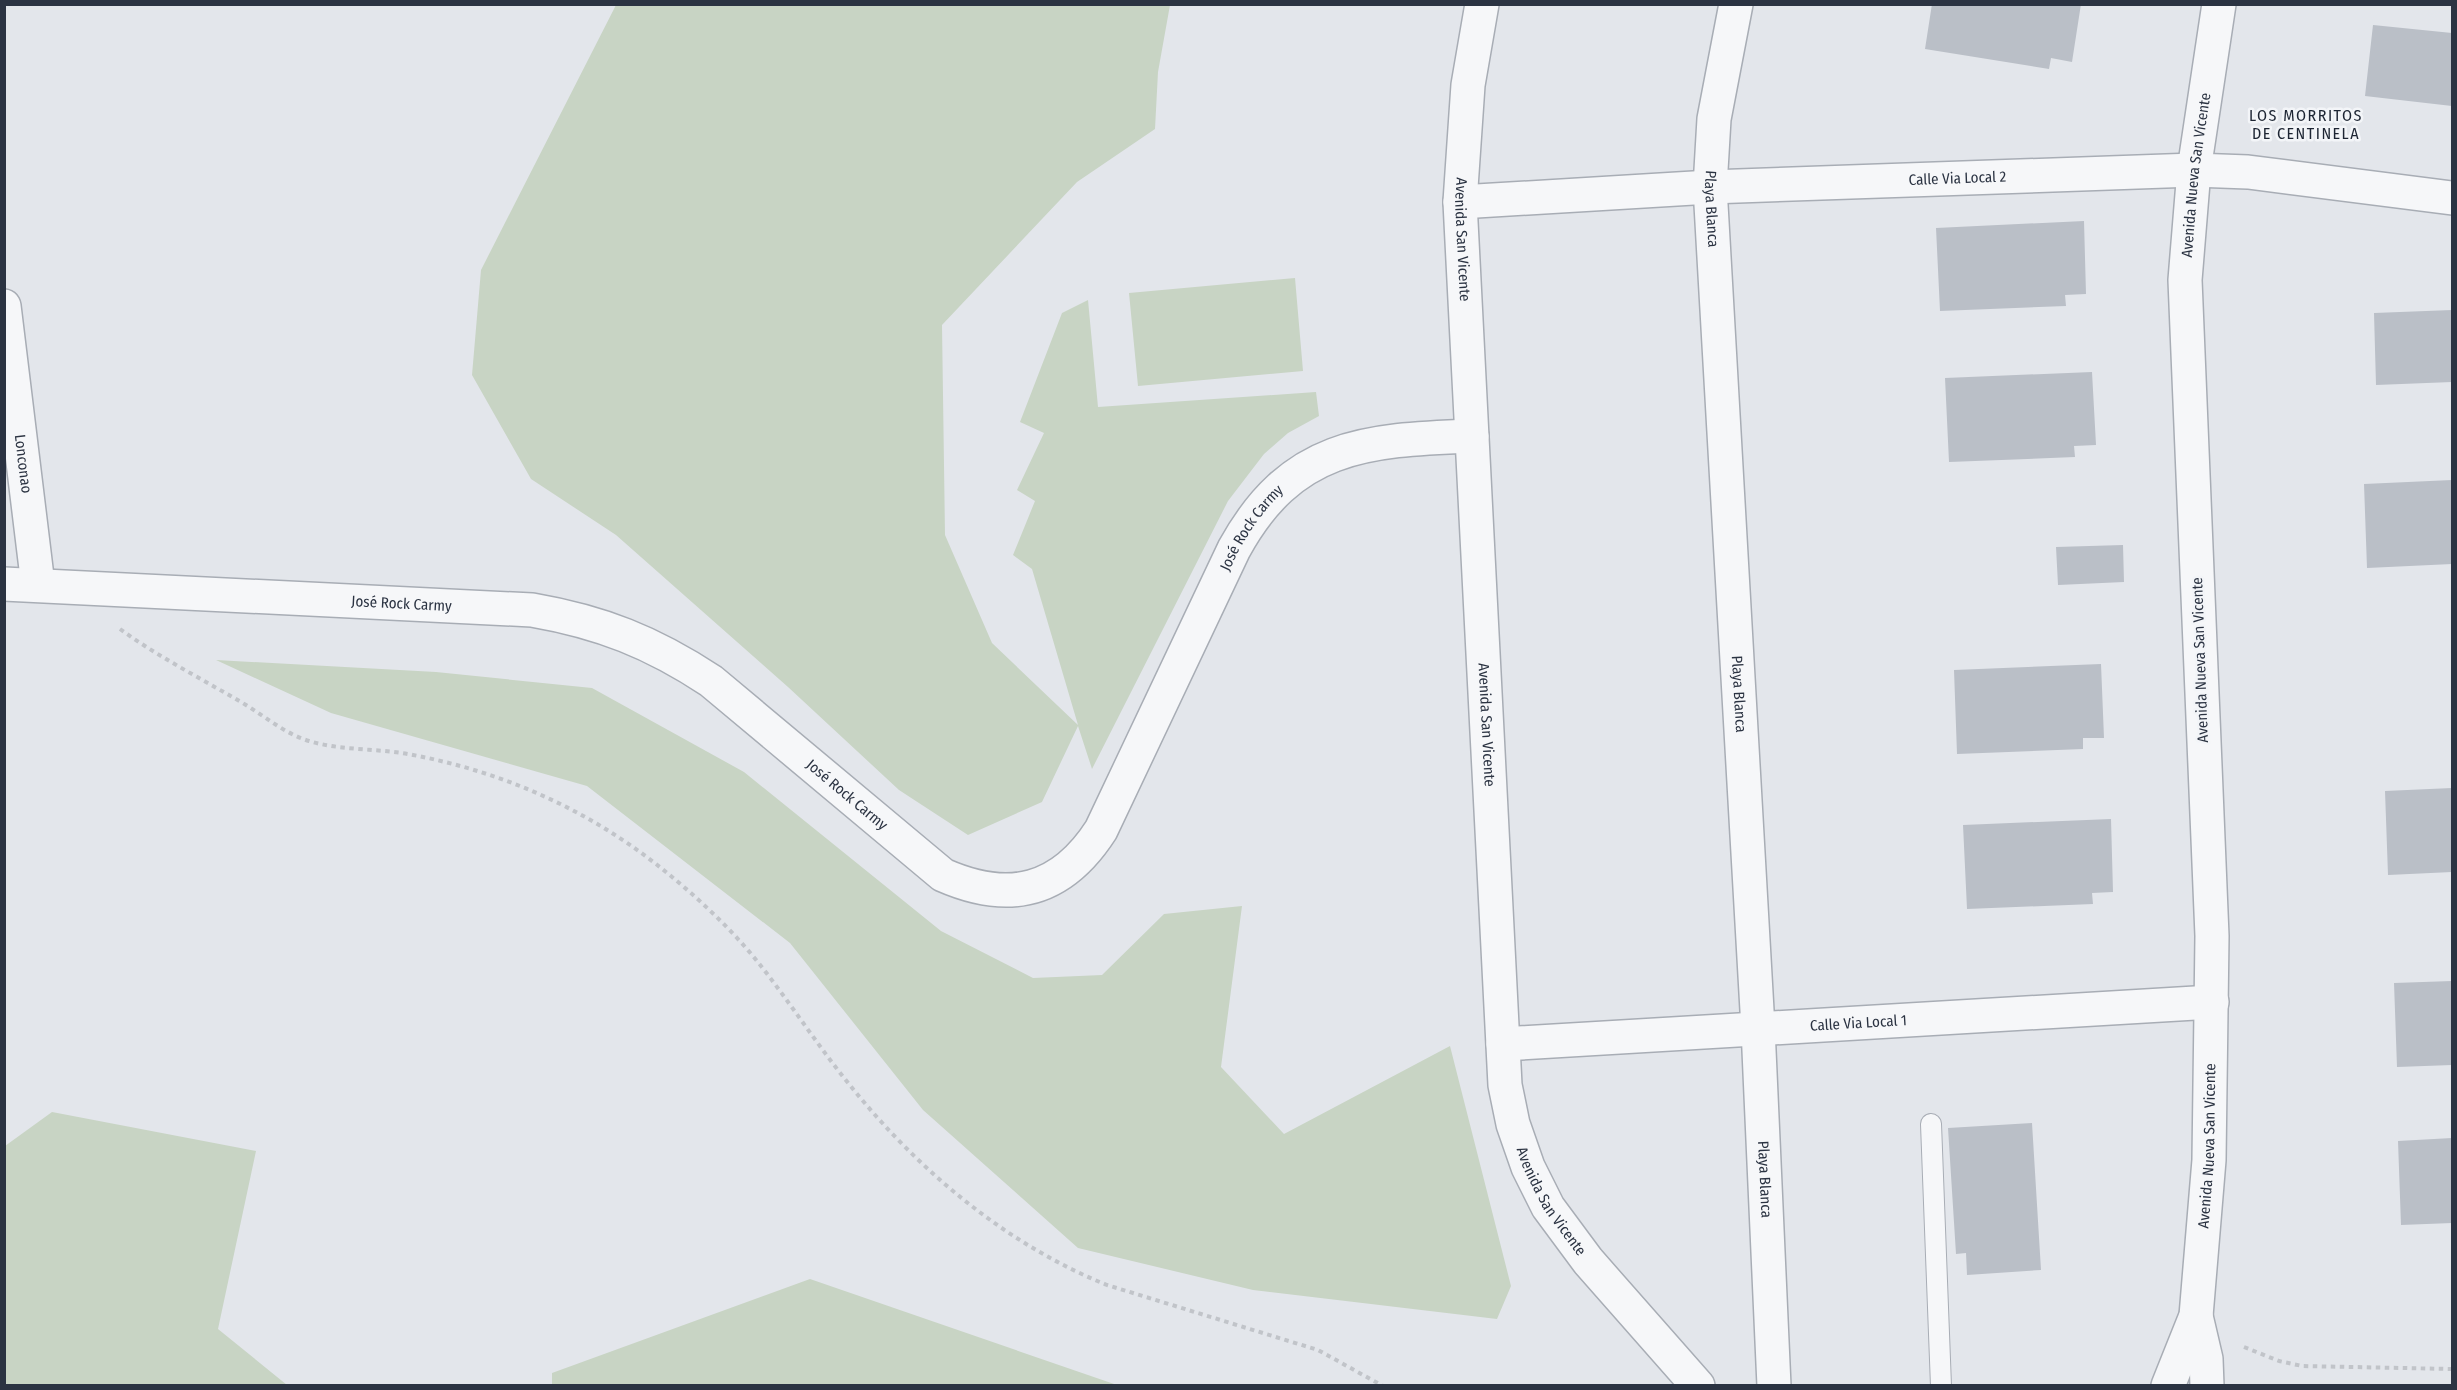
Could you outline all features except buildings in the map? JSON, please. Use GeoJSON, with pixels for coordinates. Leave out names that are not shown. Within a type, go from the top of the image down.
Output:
{"type":"FeatureCollection","features":[{"type":"Feature","properties":{"kind":"street","name":"Avenida San Vicente"},"geometry":{"type":"LineString","coordinates":[[1482,4],[1468,85],[1460,202],[1505,1085],[1513,1124],[1528,1167],[1548,1207],[1588,1261],[1698,1386]]}},
{"type":"Feature","properties":{"kind":"street","name":"Playa Blanca"},"geometry":{"type":"LineString","coordinates":[[1736,4],[1714,119],[1710,187],[1758,1028],[1774,1386]]}},
{"type":"Feature","properties":{"kind":"street","name":"Avenida Nueva San Vicente"},"geometry":{"type":"LineString","coordinates":[[2168,1386],[2196,1316],[2209,1160],[2212,1002],[2185,280],[2194,170],[2220,4]]}},
{"type":"Feature","properties":{"kind":"street","name":"Calle Via Local 2"},"geometry":{"type":"LineString","coordinates":[[1460,202],[1710,187],[2194,170],[2248,172],[2452,198]]}},
{"type":"Feature","properties":{"kind":"street","name":"Lonconao"},"geometry":{"type":"LineString","coordinates":[[4,306],[38,585]]}},
{"type":"Feature","properties":{"kind":"street","name":"José Rock Carmy"},"geometry":{"type":"LineString","coordinates":[[4,584],[532,610],[613,629],[647,643],[711,681],[943,875],[969,886],[994,891],[1019,890],[1045,883],[1067,870],[1086,852],[1101,830],[1234,549],[1249,521],[1269,497],[1293,476],[1341,451],[1419,438],[1472,436]]}},
{"type":"Feature","properties":{"kind":"street","name":"Calle Via Local 1"},"geometry":{"type":"LineString","coordinates":[[1503,1044],[2212,1002]]}},
{"type":"Feature","properties":{"kind":"street","name":"Avenida Nueva San Vicente"},"geometry":{"type":"LineString","coordinates":[[2196,1316],[2206,1359],[2207,1386]]}},
{"type":"Feature","properties":{"kind":"lane"},"geometry":{"type":"LineString","coordinates":[[1931,1125],[1941,1386]]}},
{"type":"Feature","properties":{"kind":"path"},"geometry":{"type":"LineString","coordinates":[[119,628],[168,661],[295,736],[327,745],[412,755],[467,767],[520,784],[579,813],[655,863],[727,928],[759,964],[850,1086],[891,1132],[935,1175],[999,1226],[1079,1274],[1107,1285],[1318,1350],[1383,1386]]}},
{"type":"Feature","properties":{"kind":"path"},"geometry":{"type":"LineString","coordinates":[[2196,1316],[2222,1336],[2249,1350],[2291,1363],[2326,1368],[2452,1369]]}},
{"type":"Feature","properties":{"kind":"green space"},"geometry":{"type":"Polygon","coordinates":[[[616,5],[1170,5],[1158,72],[1155,129],[1077,182],[942,325],[945,535],[992,643],[1078,725],[1032,569],[1013,555],[1035,501],[1017,490],[1044,433],[1020,422],[1062,313],[1088,300],[1098,407],[1316,392],[1319,416],[1288,433],[1264,454],[1228,501],[1092,769],[1078,726],[1042,802],[968,835],[899,790],[788,687],[616,535],[531,479],[472,375],[481,270],[616,5]]]}},
{"type":"Feature","properties":{"kind":"green space"},"geometry":{"type":"Polygon","coordinates":[[[1295,278],[1303,371],[1138,386],[1129,293],[1295,278]]]}},
{"type":"Feature","properties":{"kind":"green space"},"geometry":{"type":"Polygon","coordinates":[[[216,660],[436,672],[592,688],[744,772],[941,931],[1033,978],[1102,975],[1164,914],[1242,906],[1221,1067],[1284,1134],[1450,1046],[1511,1286],[1497,1319],[1253,1290],[1078,1248],[923,1110],[790,943],[587,786],[331,713],[216,660]]]}},
{"type":"Feature","properties":{"kind":"green space"},"geometry":{"type":"Polygon","coordinates":[[[52,1112],[256,1151],[218,1329],[287,1385],[8,1385],[4,1382],[5,1146],[52,1112]]]}},
{"type":"Feature","properties":{"kind":"green space"},"geometry":{"type":"Polygon","coordinates":[[[810,1279],[1117,1385],[552,1385],[552,1373],[810,1279]]]}},
{"type":"Feature","properties":{"kind":"district","name":"LOS MORRITOS DE CENTINELA"},"geometry":{"type":"Point","coordinates":[2306,124]}}]}
